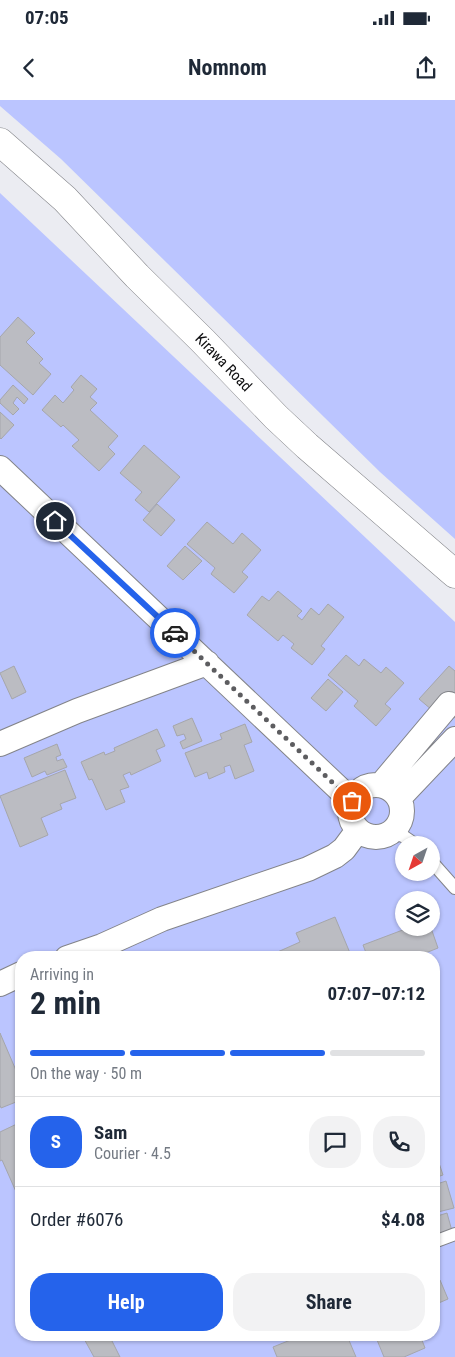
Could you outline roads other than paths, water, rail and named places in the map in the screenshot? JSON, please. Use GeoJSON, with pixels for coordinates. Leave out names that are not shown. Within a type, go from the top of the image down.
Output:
{"type":"FeatureCollection","features":[{"type":"Feature","properties":{"kind":"main road","name":"Kirawa Road"},"geometry":{"type":"LineString","coordinates":[[0,142],[65,199],[137,276],[306,446],[455,574]]}},
{"type":"Feature","properties":{"kind":"street"},"geometry":{"type":"LineString","coordinates":[[0,468],[352,801]]}},
{"type":"Feature","properties":{"kind":"street"},"geometry":{"type":"LineString","coordinates":[[0,744],[77,711],[206,663]]}},
{"type":"Feature","properties":{"kind":"street"},"geometry":{"type":"LineString","coordinates":[[390,791],[449,704]]}},
{"type":"Feature","properties":{"kind":"street"},"geometry":{"type":"LineString","coordinates":[[390,791],[455,739]]}},
{"type":"Feature","properties":{"kind":"street"},"geometry":{"type":"LineString","coordinates":[[369,786],[390,791],[403,810],[400,823],[390,833],[377,837],[370,836],[358,830],[351,819],[352,801],[359,791],[369,786]]}},
{"type":"Feature","properties":{"kind":"street"},"geometry":{"type":"LineString","coordinates":[[87,951],[162,919],[308,869],[335,856],[344,849],[358,830]]}},
{"type":"Feature","properties":{"kind":"street"},"geometry":{"type":"LineString","coordinates":[[0,984],[15,977]]}},
{"type":"Feature","properties":{"kind":"lane"},"geometry":{"type":"LineString","coordinates":[[390,833],[403,836]]}},
{"type":"Feature","properties":{"kind":"lane"},"geometry":{"type":"LineString","coordinates":[[440,870],[452,881]]}},
{"type":"Feature","properties":{"kind":"lane"},"geometry":{"type":"LineString","coordinates":[[440,1240],[455,1234]]}}]}
